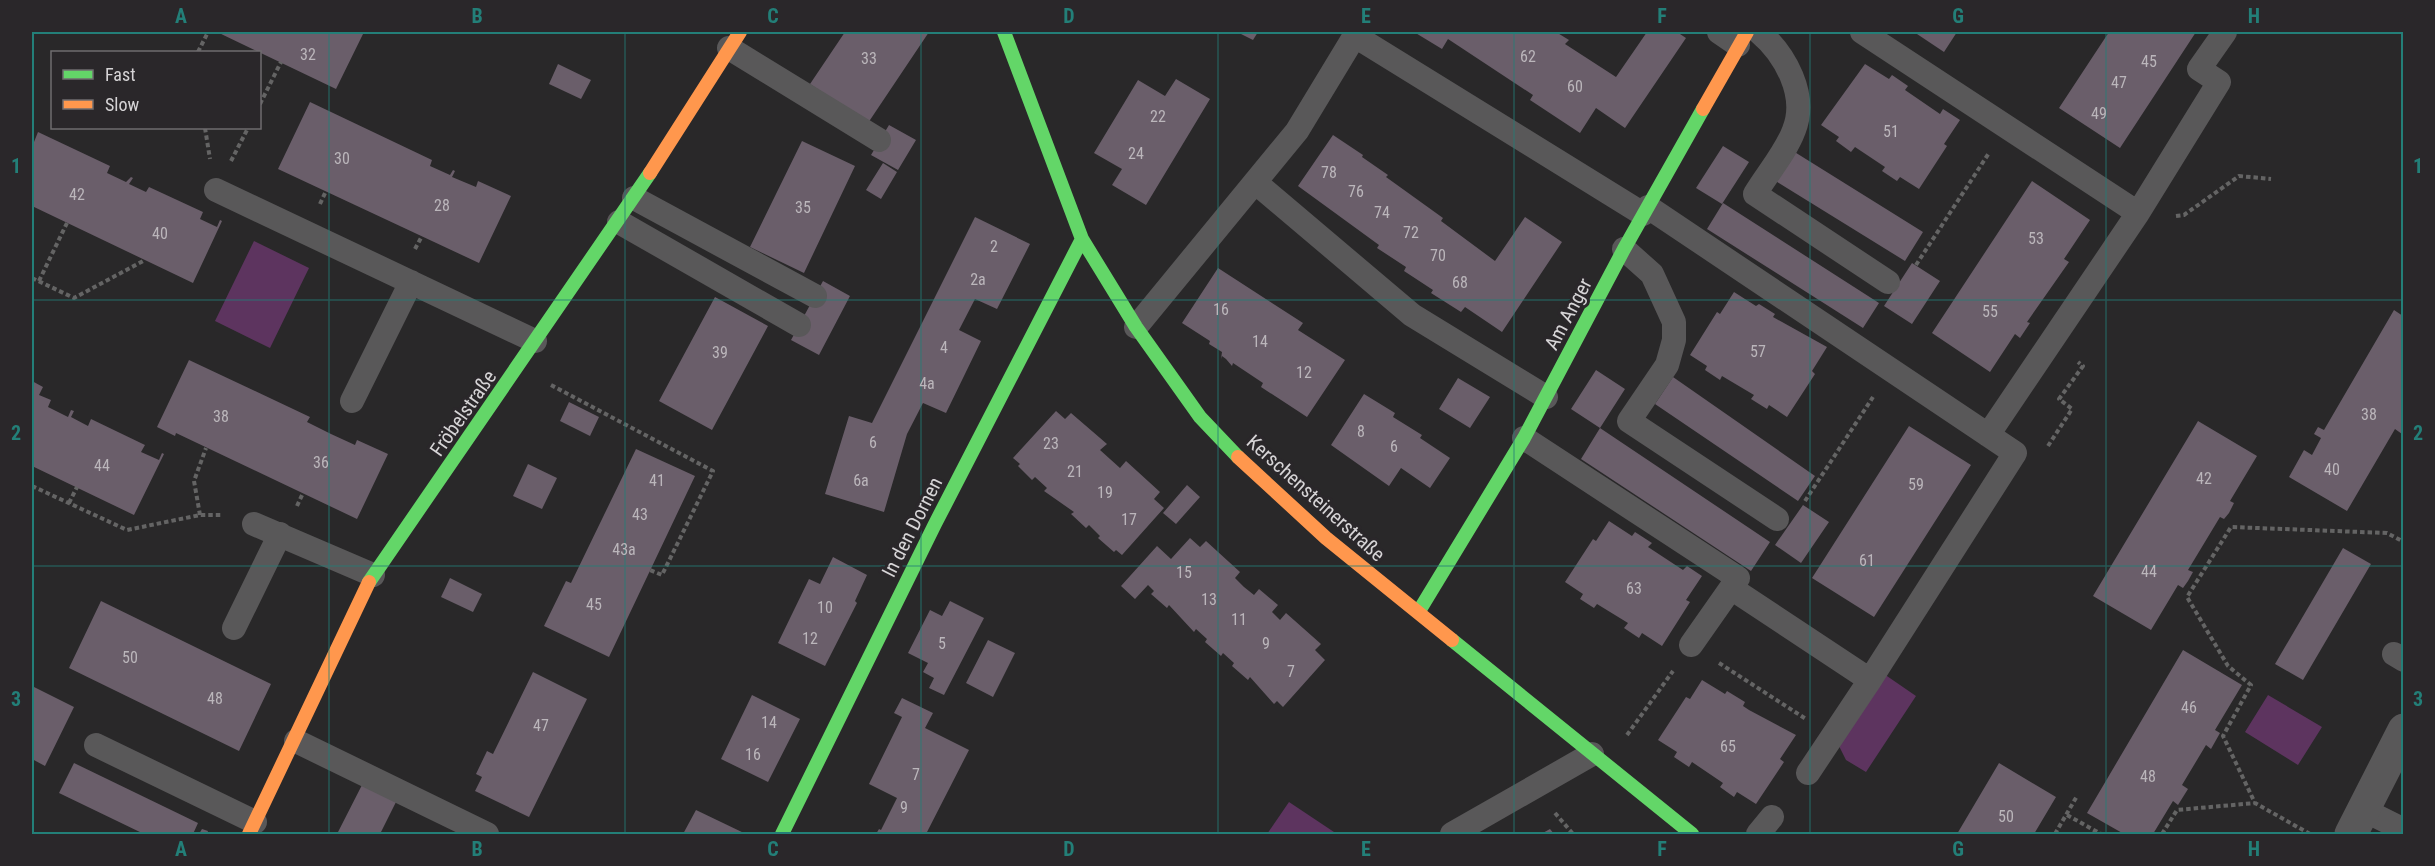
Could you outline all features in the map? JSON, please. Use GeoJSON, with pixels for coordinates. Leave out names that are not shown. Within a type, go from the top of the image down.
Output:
{"type":"FeatureCollection","features":[{"type":"Feature","properties":{"kind":"street","name":"Kerschensteinerstraße"},"geometry":{"type":"LineString","coordinates":[[1004,32],[1082,239],[1136,327],[1200,417],[1262,481],[1326,538],[1567,724],[1599,760],[1692,834]]}},
{"type":"Feature","properties":{"kind":"street","name":"Am Anger"},"geometry":{"type":"LineString","coordinates":[[1419,611],[1524,438],[1646,211],[1735,36]]}},
{"type":"Feature","properties":{"kind":"street","name":"Fröbelstraße"},"geometry":{"type":"LineString","coordinates":[[252,828],[296,741],[373,575],[619,222],[734,40]]}},
{"type":"Feature","properties":{"kind":"street","name":"In den Dornen"},"geometry":{"type":"LineString","coordinates":[[782,834],[935,524],[1082,239]]}},
{"type":"Feature","properties":{"kind":"street"},"geometry":{"type":"LineString","coordinates":[[2357,822],[2403,730]]}},
{"type":"Feature","properties":{"kind":"lane"},"geometry":{"type":"LineString","coordinates":[[1759,32],[1770,41],[1788,66],[1797,103],[1795,130],[1755,194],[1888,282]]}},
{"type":"Feature","properties":{"kind":"lane"},"geometry":{"type":"LineString","coordinates":[[1862,32],[2138,213]]}},
{"type":"Feature","properties":{"kind":"lane"},"geometry":{"type":"LineString","coordinates":[[1988,435],[2138,213],[2219,82],[2199,69],[2224,32]]}},
{"type":"Feature","properties":{"kind":"lane"},"geometry":{"type":"LineString","coordinates":[[1136,327],[1297,132],[1356,34],[1646,211],[1892,369],[2015,453],[1808,773]]}},
{"type":"Feature","properties":{"kind":"lane"},"geometry":{"type":"LineString","coordinates":[[734,40],[879,140]]}},
{"type":"Feature","properties":{"kind":"lane"},"geometry":{"type":"LineString","coordinates":[[1255,182],[1412,315],[1546,397]]}},
{"type":"Feature","properties":{"kind":"lane"},"geometry":{"type":"LineString","coordinates":[[216,190],[535,341]]}},
{"type":"Feature","properties":{"kind":"lane"},"geometry":{"type":"LineString","coordinates":[[634,198],[814,296]]}},
{"type":"Feature","properties":{"kind":"lane"},"geometry":{"type":"LineString","coordinates":[[619,222],[800,325]]}},
{"type":"Feature","properties":{"kind":"lane"},"geometry":{"type":"LineString","coordinates":[[1624,249],[1652,274],[1674,322],[1674,340],[1666,365],[1629,421],[1777,519]]}},
{"type":"Feature","properties":{"kind":"lane"},"geometry":{"type":"LineString","coordinates":[[352,401],[411,282]]}},
{"type":"Feature","properties":{"kind":"lane"},"geometry":{"type":"LineString","coordinates":[[1524,438],[1738,578],[1691,645]]}},
{"type":"Feature","properties":{"kind":"lane"},"geometry":{"type":"LineString","coordinates":[[254,525],[373,575]]}},
{"type":"Feature","properties":{"kind":"lane"},"geometry":{"type":"LineString","coordinates":[[234,628],[280,534]]}},
{"type":"Feature","properties":{"kind":"lane"},"geometry":{"type":"LineString","coordinates":[[1731,588],[1870,680]]}},
{"type":"Feature","properties":{"kind":"lane"},"geometry":{"type":"LineString","coordinates":[[296,741],[487,834]]}},
{"type":"Feature","properties":{"kind":"lane"},"geometry":{"type":"LineString","coordinates":[[96,745],[252,828]]}},
{"type":"Feature","properties":{"kind":"lane"},"geometry":{"type":"LineString","coordinates":[[1452,834],[1513,792],[1599,760]]}},
{"type":"Feature","properties":{"kind":"lane"},"geometry":{"type":"LineString","coordinates":[[2357,822],[2403,830]]}},
{"type":"Feature","properties":{"kind":"path"},"geometry":{"type":"LineString","coordinates":[[198,51],[208,32]]}},
{"type":"Feature","properties":{"kind":"path"},"geometry":{"type":"LineString","coordinates":[[261,102],[281,62]]}},
{"type":"Feature","properties":{"kind":"path"},"geometry":{"type":"LineString","coordinates":[[1911,272],[2005,127]]}},
{"type":"Feature","properties":{"kind":"path"},"geometry":{"type":"LineString","coordinates":[[2138,213],[2147,219],[2184,215],[2239,176],[2271,179]]}},
{"type":"Feature","properties":{"kind":"path"},"geometry":{"type":"LineString","coordinates":[[39,281],[67,223]]}},
{"type":"Feature","properties":{"kind":"path"},"geometry":{"type":"LineString","coordinates":[[32,278],[74,298],[145,260]]}},
{"type":"Feature","properties":{"kind":"path"},"geometry":{"type":"LineString","coordinates":[[2015,453],[2036,463],[2072,409],[2060,399],[2083,366],[2051,342]]}},
{"type":"Feature","properties":{"kind":"path"},"geometry":{"type":"LineString","coordinates":[[518,368],[713,471],[662,574],[650,570]]}},
{"type":"Feature","properties":{"kind":"path"},"geometry":{"type":"LineString","coordinates":[[1801,507],[1892,369]]}},
{"type":"Feature","properties":{"kind":"path"},"geometry":{"type":"LineString","coordinates":[[200,515],[194,481],[206,448]]}},
{"type":"Feature","properties":{"kind":"path"},"geometry":{"type":"LineString","coordinates":[[32,486],[127,530],[214,513],[254,525]]}},
{"type":"Feature","properties":{"kind":"path"},"geometry":{"type":"LineString","coordinates":[[69,503],[77,487]]}},
{"type":"Feature","properties":{"kind":"path"},"geometry":{"type":"LineString","coordinates":[[2255,803],[2223,736],[2251,685],[2228,666],[2187,597],[2231,527],[2387,533],[2403,542]]}},
{"type":"Feature","properties":{"kind":"path"},"geometry":{"type":"LineString","coordinates":[[1599,760],[1691,645],[1831,735]]}},
{"type":"Feature","properties":{"kind":"path"},"geometry":{"type":"LineString","coordinates":[[2055,834],[2078,796]]}},
{"type":"Feature","properties":{"kind":"path"},"geometry":{"type":"LineString","coordinates":[[2162,834],[2177,810],[2255,803],[2310,834]]}},
{"type":"Feature","properties":{"kind":"path"},"geometry":{"type":"LineString","coordinates":[[2067,815],[2101,834]]}},
{"type":"Feature","properties":{"kind":"shaded area"},"geometry":{"type":"Polygon","coordinates":[[[254,241],[309,268],[270,348],[215,321],[254,241]]]}},
{"type":"Feature","properties":{"kind":"shaded area"},"geometry":{"type":"Polygon","coordinates":[[[1884,674],[1916,696],[1866,772],[1846,760],[1838,744],[1884,674]]]}},
{"type":"Feature","properties":{"kind":"shaded area"},"geometry":{"type":"Polygon","coordinates":[[[2268,695],[2322,727],[2298,765],[2245,732],[2268,695]]]}},
{"type":"Feature","properties":{"kind":"shaded area"},"geometry":{"type":"Polygon","coordinates":[[[1289,802],[1337,834],[1267,834],[1289,802]]]}},
{"type":"Feature","properties":{"kind":"building"},"geometry":{"type":"Polygon","coordinates":[[[217,32],[364,32],[336,89],[261,53],[261,51],[217,32]]]}},
{"type":"Feature","properties":{"kind":"building"},"geometry":{"type":"Polygon","coordinates":[[[845,32],[929,32],[868,123],[810,84],[845,32]]]}},
{"type":"Feature","properties":{"kind":"building"},"geometry":{"type":"Polygon","coordinates":[[[1237,32],[1258,32],[1253,40],[1237,32]]]}},
{"type":"Feature","properties":{"kind":"building"},"geometry":{"type":"Polygon","coordinates":[[[1414,32],[1556,32],[1569,40],[1565,44],[1616,77],[1647,32],[1677,32],[1686,38],[1625,128],[1596,108],[1580,133],[1530,100],[1533,95],[1448,39],[1442,49],[1414,32]]]}},
{"type":"Feature","properties":{"kind":"building"},"geometry":{"type":"Polygon","coordinates":[[[1918,32],[1957,32],[1944,52],[1917,34],[1918,32]]]}},
{"type":"Feature","properties":{"kind":"building"},"geometry":{"type":"Polygon","coordinates":[[[2109,32],[2196,32],[2120,148],[2059,108],[2109,32]]]}},
{"type":"Feature","properties":{"kind":"building"},"geometry":{"type":"Polygon","coordinates":[[[558,64],[591,80],[581,99],[549,84],[558,64]]]}},
{"type":"Feature","properties":{"kind":"building"},"geometry":{"type":"Polygon","coordinates":[[[1865,64],[1889,79],[1892,75],[1908,86],[1905,90],[1940,114],[1943,109],[1960,120],[1944,144],[1947,146],[1919,189],[1900,177],[1897,181],[1882,171],[1885,167],[1855,147],[1851,152],[1836,141],[1839,137],[1821,125],[1865,64]]]}},
{"type":"Feature","properties":{"kind":"building"},"geometry":{"type":"Polygon","coordinates":[[[1176,79],[1210,99],[1146,205],[1112,185],[1122,169],[1094,153],[1138,80],[1165,96],[1176,79]]]}},
{"type":"Feature","properties":{"kind":"building"},"geometry":{"type":"Polygon","coordinates":[[[310,102],[432,160],[430,166],[450,175],[453,170],[455,171],[452,177],[476,187],[478,181],[511,196],[479,263],[278,169],[310,102]]]}},
{"type":"Feature","properties":{"kind":"building"},"geometry":{"type":"Polygon","coordinates":[[[889,125],[916,140],[898,170],[871,155],[889,125]]]}},
{"type":"Feature","properties":{"kind":"building"},"geometry":{"type":"Polygon","coordinates":[[[38,132],[110,166],[107,173],[126,182],[131,177],[133,178],[129,184],[146,192],[149,187],[203,212],[200,219],[217,227],[220,220],[222,221],[193,283],[32,206],[32,147],[38,132]]]}},
{"type":"Feature","properties":{"kind":"building"},"geometry":{"type":"Polygon","coordinates":[[[1333,135],[1363,155],[1362,157],[1388,175],[1386,177],[1443,218],[1441,221],[1495,261],[1525,217],[1562,242],[1502,332],[1465,307],[1461,312],[1431,293],[1433,290],[1404,271],[1406,267],[1377,248],[1379,245],[1298,186],[1333,135]]]}},
{"type":"Feature","properties":{"kind":"building"},"geometry":{"type":"Polygon","coordinates":[[[802,141],[855,166],[804,273],[750,247],[802,141]]]}},
{"type":"Feature","properties":{"kind":"building"},"geometry":{"type":"Polygon","coordinates":[[[1723,146],[1749,162],[1722,204],[1696,188],[1723,146]]]}},
{"type":"Feature","properties":{"kind":"building"},"geometry":{"type":"Polygon","coordinates":[[[1793,151],[1923,232],[1905,261],[1774,180],[1793,151]]]}},
{"type":"Feature","properties":{"kind":"building"},"geometry":{"type":"Polygon","coordinates":[[[883,163],[897,172],[881,199],[866,190],[883,163]]]}},
{"type":"Feature","properties":{"kind":"building"},"geometry":{"type":"Polygon","coordinates":[[[2032,181],[2090,220],[2064,259],[2069,262],[2027,322],[2030,323],[2020,338],[2015,334],[1990,372],[1932,333],[2032,181]]]}},
{"type":"Feature","properties":{"kind":"building"},"geometry":{"type":"Polygon","coordinates":[[[1723,203],[1879,303],[1863,328],[1707,229],[1723,203]]]}},
{"type":"Feature","properties":{"kind":"building"},"geometry":{"type":"Polygon","coordinates":[[[975,217],[1030,244],[997,309],[975,299],[959,330],[981,341],[946,413],[923,403],[907,434],[884,512],[825,494],[849,416],[872,423],[975,217]]]}},
{"type":"Feature","properties":{"kind":"building"},"geometry":{"type":"Polygon","coordinates":[[[1912,263],[1940,281],[1912,324],[1884,306],[1912,263]]]}},
{"type":"Feature","properties":{"kind":"building"},"geometry":{"type":"Polygon","coordinates":[[[1218,268],[1303,323],[1298,330],[1345,360],[1307,417],[1261,387],[1263,383],[1233,363],[1232,366],[1222,356],[1221,359],[1222,352],[1209,344],[1210,341],[1182,323],[1218,268]]]}},
{"type":"Feature","properties":{"kind":"building"},"geometry":{"type":"Polygon","coordinates":[[[823,281],[850,296],[819,355],[791,340],[823,281]]]}},
{"type":"Feature","properties":{"kind":"building"},"geometry":{"type":"Polygon","coordinates":[[[1734,292],[1756,306],[1759,304],[1775,314],[1773,317],[1827,347],[1812,371],[1815,374],[1787,417],[1769,405],[1767,409],[1751,399],[1754,395],[1722,376],[1720,380],[1705,370],[1707,366],[1690,355],[1717,312],[1720,314],[1734,292]]]}},
{"type":"Feature","properties":{"kind":"building"},"geometry":{"type":"Polygon","coordinates":[[[715,297],[768,326],[712,430],[659,401],[715,297]]]}},
{"type":"Feature","properties":{"kind":"building"},"geometry":{"type":"Polygon","coordinates":[[[2394,310],[2403,316],[2403,432],[2402,434],[2395,429],[2347,511],[2289,477],[2304,450],[2312,455],[2321,438],[2314,434],[2318,427],[2324,430],[2394,310]]]}},
{"type":"Feature","properties":{"kind":"building"},"geometry":{"type":"Polygon","coordinates":[[[189,360],[310,417],[307,422],[331,434],[355,445],[357,440],[388,454],[357,519],[176,433],[175,436],[157,427],[189,360]]]}},
{"type":"Feature","properties":{"kind":"building"},"geometry":{"type":"Polygon","coordinates":[[[1596,370],[1625,389],[1600,428],[1571,409],[1596,370]]]}},
{"type":"Feature","properties":{"kind":"building"},"geometry":{"type":"Polygon","coordinates":[[[1673,377],[1815,476],[1798,501],[1655,404],[1673,377]]]}},
{"type":"Feature","properties":{"kind":"building"},"geometry":{"type":"Polygon","coordinates":[[[1458,378],[1490,397],[1470,428],[1439,409],[1458,378]]]}},
{"type":"Feature","properties":{"kind":"building"},"geometry":{"type":"Polygon","coordinates":[[[32,381],[43,387],[39,395],[51,400],[48,407],[68,417],[71,410],[74,411],[71,417],[88,426],[91,419],[145,445],[141,452],[159,460],[162,453],[164,454],[134,515],[32,466],[32,381]]]}},
{"type":"Feature","properties":{"kind":"building"},"geometry":{"type":"Polygon","coordinates":[[[1364,394],[1395,413],[1393,417],[1422,435],[1420,438],[1450,458],[1430,488],[1401,468],[1389,486],[1331,445],[1364,394]]]}},
{"type":"Feature","properties":{"kind":"building"},"geometry":{"type":"Polygon","coordinates":[[[569,402],[599,417],[590,436],[560,421],[569,402]]]}},
{"type":"Feature","properties":{"kind":"building"},"geometry":{"type":"Polygon","coordinates":[[[1056,411],[1065,419],[1071,413],[1107,444],[1100,450],[1120,468],[1126,461],[1160,492],[1154,499],[1164,508],[1122,555],[1116,550],[1114,552],[1098,538],[1100,536],[1089,525],[1086,528],[1071,514],[1074,512],[1044,491],[1047,488],[1035,477],[1032,480],[1013,458],[1056,411]]]}},
{"type":"Feature","properties":{"kind":"building"},"geometry":{"type":"Polygon","coordinates":[[[2198,421],[2257,456],[2230,501],[2234,503],[2229,513],[2224,519],[2220,517],[2188,570],[2193,572],[2188,581],[2183,588],[2178,585],[2151,630],[2093,596],[2198,421]]]}},
{"type":"Feature","properties":{"kind":"building"},"geometry":{"type":"Polygon","coordinates":[[[1909,426],[1971,465],[1874,617],[1812,578],[1909,426]]]}},
{"type":"Feature","properties":{"kind":"building"},"geometry":{"type":"Polygon","coordinates":[[[1600,428],[1770,542],[1751,571],[1581,459],[1600,428]]]}},
{"type":"Feature","properties":{"kind":"building"},"geometry":{"type":"Polygon","coordinates":[[[636,449],[695,476],[609,657],[544,626],[566,581],[571,583],[636,449]]]}},
{"type":"Feature","properties":{"kind":"building"},"geometry":{"type":"Polygon","coordinates":[[[528,464],[557,478],[542,509],[513,496],[528,464]]]}},
{"type":"Feature","properties":{"kind":"building"},"geometry":{"type":"Polygon","coordinates":[[[1187,485],[1200,497],[1176,524],[1163,513],[1187,485]]]}},
{"type":"Feature","properties":{"kind":"building"},"geometry":{"type":"Polygon","coordinates":[[[1803,505],[1829,522],[1801,563],[1775,545],[1803,505]]]}},
{"type":"Feature","properties":{"kind":"building"},"geometry":{"type":"Polygon","coordinates":[[[1609,521],[1632,536],[1635,532],[1652,543],[1648,547],[1683,570],[1687,566],[1702,576],[1686,600],[1690,602],[1662,646],[1642,633],[1639,638],[1624,628],[1628,623],[1597,604],[1594,608],[1580,599],[1583,594],[1565,582],[1593,539],[1596,541],[1609,521]]]}},
{"type":"Feature","properties":{"kind":"building"},"geometry":{"type":"Polygon","coordinates":[[[1190,538],[1200,547],[1206,541],[1240,572],[1235,578],[1244,587],[1254,595],[1259,589],[1278,605],[1272,612],[1280,620],[1286,613],[1321,644],[1315,650],[1325,660],[1283,707],[1277,701],[1274,704],[1250,677],[1248,680],[1232,666],[1234,663],[1223,653],[1221,656],[1205,642],[1207,639],[1196,629],[1194,632],[1169,605],[1167,608],[1151,594],[1154,591],[1148,585],[1135,599],[1121,586],[1157,546],[1171,559],[1190,538]]]}},
{"type":"Feature","properties":{"kind":"building"},"geometry":{"type":"Polygon","coordinates":[[[2343,548],[2371,564],[2303,680],[2275,664],[2343,548]]]}},
{"type":"Feature","properties":{"kind":"building"},"geometry":{"type":"Polygon","coordinates":[[[833,557],[867,575],[855,601],[857,603],[825,666],[778,643],[809,579],[820,584],[833,557]]]}},
{"type":"Feature","properties":{"kind":"building"},"geometry":{"type":"Polygon","coordinates":[[[450,578],[482,594],[473,612],[441,597],[450,578]]]}},
{"type":"Feature","properties":{"kind":"building"},"geometry":{"type":"Polygon","coordinates":[[[101,601],[271,684],[239,751],[69,668],[101,601]]]}},
{"type":"Feature","properties":{"kind":"building"},"geometry":{"type":"Polygon","coordinates":[[[950,601],[984,618],[944,695],[929,688],[934,678],[923,672],[928,663],[908,653],[930,610],[942,616],[950,601]]]}},
{"type":"Feature","properties":{"kind":"building"},"geometry":{"type":"Polygon","coordinates":[[[988,640],[1015,653],[993,697],[966,683],[988,640]]]}},
{"type":"Feature","properties":{"kind":"building"},"geometry":{"type":"Polygon","coordinates":[[[2183,650],[2242,685],[2215,730],[2220,733],[2211,749],[2206,745],[2182,785],[2188,789],[2178,805],[2173,801],[2153,834],[2124,834],[2087,813],[2183,650]]]}},
{"type":"Feature","properties":{"kind":"building"},"geometry":{"type":"Polygon","coordinates":[[[533,672],[587,699],[529,817],[475,791],[482,777],[476,774],[487,751],[493,754],[533,672]]]}},
{"type":"Feature","properties":{"kind":"building"},"geometry":{"type":"Polygon","coordinates":[[[1702,680],[1725,694],[1727,691],[1745,702],[1743,706],[1749,710],[1796,735],[1780,759],[1784,762],[1756,804],[1737,792],[1734,797],[1720,787],[1723,783],[1692,762],[1689,767],[1674,757],[1677,752],[1658,740],[1686,697],[1690,699],[1702,680]]]}},
{"type":"Feature","properties":{"kind":"building"},"geometry":{"type":"Polygon","coordinates":[[[32,686],[74,707],[45,766],[32,759],[32,686]]]}},
{"type":"Feature","properties":{"kind":"building"},"geometry":{"type":"Polygon","coordinates":[[[752,695],[800,719],[768,782],[721,759],[752,695]]]}},
{"type":"Feature","properties":{"kind":"building"},"geometry":{"type":"Polygon","coordinates":[[[902,698],[933,713],[925,728],[969,750],[926,834],[876,834],[879,829],[881,830],[897,798],[869,784],[902,717],[894,713],[902,698]]]}},
{"type":"Feature","properties":{"kind":"building"},"geometry":{"type":"Polygon","coordinates":[[[74,763],[198,823],[193,834],[144,834],[59,793],[74,763]]]}},
{"type":"Feature","properties":{"kind":"building"},"geometry":{"type":"Polygon","coordinates":[[[1999,763],[2056,797],[2034,834],[1957,834],[1999,763]]]}},
{"type":"Feature","properties":{"kind":"building"},"geometry":{"type":"Polygon","coordinates":[[[363,783],[397,800],[380,834],[337,834],[363,783]]]}},
{"type":"Feature","properties":{"kind":"building"},"geometry":{"type":"Polygon","coordinates":[[[696,810],[746,834],[683,834],[696,810]]]}},
{"type":"Feature","properties":{"kind":"building"},"geometry":{"type":"Polygon","coordinates":[[[202,829],[208,831],[207,834],[199,834],[202,829]]]}},
{"type":"Feature","properties":{"kind":"building"},"geometry":{"type":"Polygon","coordinates":[[[1550,829],[1554,834],[1541,834],[1550,829]]]}},
{"type":"Feature","properties":{"kind":"traffic: fast"},"geometry":{"type":"LineString","coordinates":[[1004,32],[1082,239],[1136,327],[1200,417],[1238,457]]}},
{"type":"Feature","properties":{"kind":"traffic: fast"},"geometry":{"type":"LineString","coordinates":[[1419,611],[1524,438],[1624,249],[1703,109]]}},
{"type":"Feature","properties":{"kind":"traffic: fast"},"geometry":{"type":"LineString","coordinates":[[369,582],[650,173]]}},
{"type":"Feature","properties":{"kind":"traffic: fast"},"geometry":{"type":"LineString","coordinates":[[782,834],[935,524],[1082,239]]}},
{"type":"Feature","properties":{"kind":"traffic: fast"},"geometry":{"type":"LineString","coordinates":[[1452,640],[1692,834]]}},
{"type":"Feature","properties":{"kind":"traffic: slow"},"geometry":{"type":"LineString","coordinates":[[650,173],[740,32]]}},
{"type":"Feature","properties":{"kind":"traffic: slow"},"geometry":{"type":"LineString","coordinates":[[1703,109],[1747,32]]}},
{"type":"Feature","properties":{"kind":"traffic: slow"},"geometry":{"type":"LineString","coordinates":[[1238,457],[1326,538],[1452,640]]}},
{"type":"Feature","properties":{"kind":"traffic: slow"},"geometry":{"type":"LineString","coordinates":[[249,834],[369,582]]}}]}
